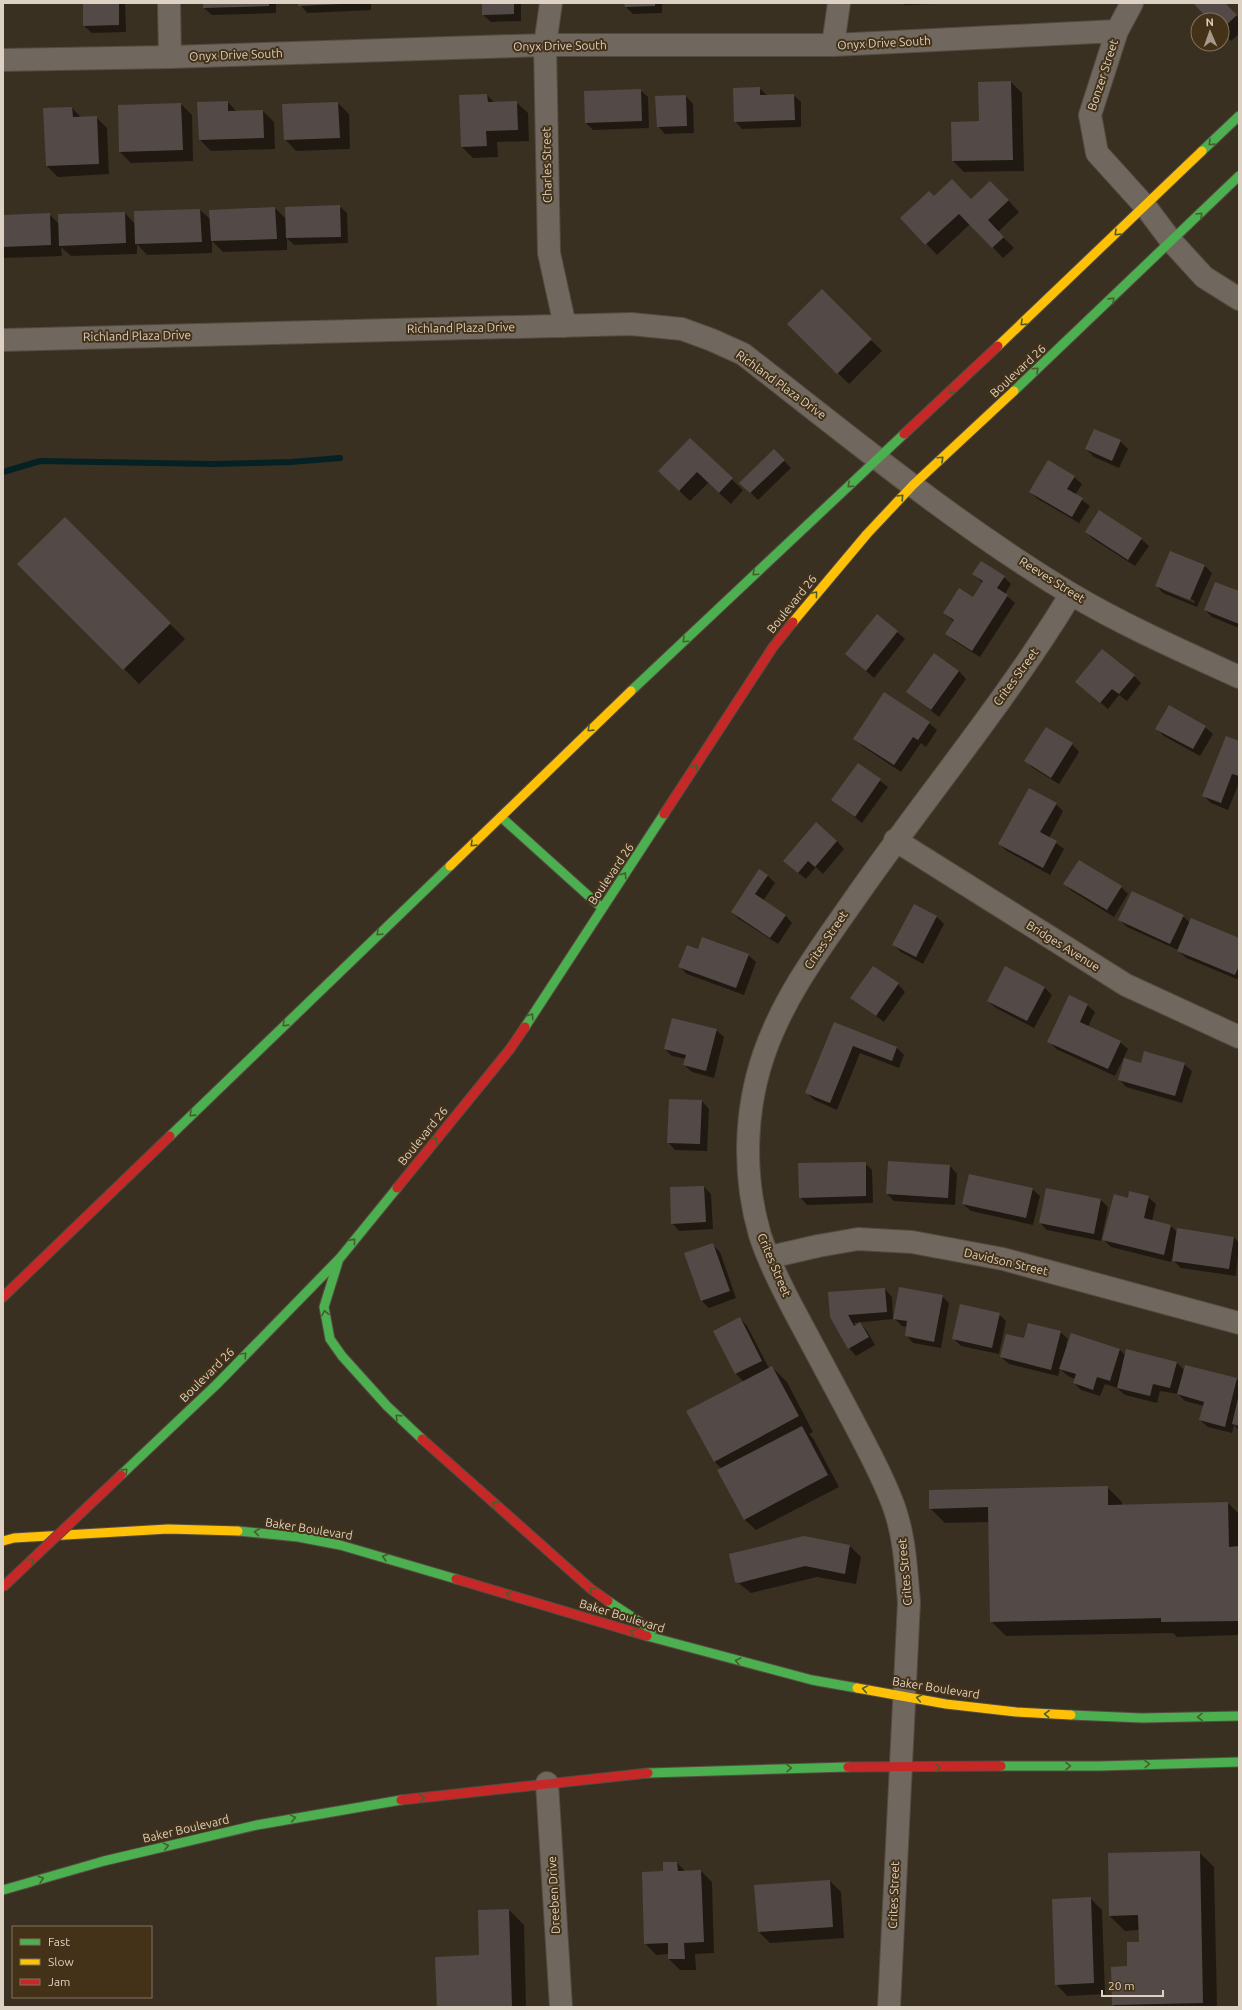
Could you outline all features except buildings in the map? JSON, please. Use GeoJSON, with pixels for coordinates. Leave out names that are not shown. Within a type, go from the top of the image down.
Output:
{"type":"FeatureCollection","features":[{"type":"Feature","properties":{"kind":"main road"},"geometry":{"type":"LineString","coordinates":[[3,1297],[632,689],[879,459],[1239,116]]}},
{"type":"Feature","properties":{"kind":"main road","name":"Boulevard 26"},"geometry":{"type":"LineString","coordinates":[[3,1588],[218,1384],[340,1258],[510,1049],[773,646],[866,534],[913,485],[1172,242],[1239,176]]}},
{"type":"Feature","properties":{"kind":"main road"},"geometry":{"type":"LineString","coordinates":[[501,817],[602,908]]}},
{"type":"Feature","properties":{"kind":"main road"},"geometry":{"type":"LineString","coordinates":[[340,1258],[324,1307],[330,1339],[342,1356],[387,1406],[425,1442],[591,1590],[671,1643]]}},
{"type":"Feature","properties":{"kind":"main road","name":"Baker Boulevard"},"geometry":{"type":"LineString","coordinates":[[3,1541],[14,1538],[189,1529],[252,1531],[336,1544],[671,1643],[812,1680],[903,1695],[946,1704],[1016,1712],[1142,1718],[1239,1716]]}},
{"type":"Feature","properties":{"kind":"main road","name":"Baker Boulevard"},"geometry":{"type":"LineString","coordinates":[[3,1890],[104,1861],[257,1825],[398,1800],[548,1783],[658,1772],[1239,1762]]}},
{"type":"Feature","properties":{"kind":"street"},"geometry":{"type":"LineString","coordinates":[[169,3],[170,57]]}},
{"type":"Feature","properties":{"kind":"street","name":"Charles Street"},"geometry":{"type":"LineString","coordinates":[[551,3],[545,45],[549,253],[565,326]]}},
{"type":"Feature","properties":{"kind":"street"},"geometry":{"type":"LineString","coordinates":[[833,45],[839,3]]}},
{"type":"Feature","properties":{"kind":"street","name":"Bonzer Street"},"geometry":{"type":"LineString","coordinates":[[1132,3],[1117,31],[1090,115],[1097,153],[1145,206],[1172,242],[1204,277],[1239,299]]}},
{"type":"Feature","properties":{"kind":"street","name":"Onyx Drive South"},"geometry":{"type":"LineString","coordinates":[[3,60],[170,57],[545,45],[833,45],[1117,31]]}},
{"type":"Feature","properties":{"kind":"street","name":"Richland Plaza Drive"},"geometry":{"type":"LineString","coordinates":[[3,340],[631,324],[682,329],[743,354],[879,459]]}},
{"type":"Feature","properties":{"kind":"street","name":"Reeves Street"},"geometry":{"type":"LineString","coordinates":[[879,459],[980,534],[1071,594],[1149,636],[1239,677]]}},
{"type":"Feature","properties":{"kind":"street","name":"Crites Street"},"geometry":{"type":"LineString","coordinates":[[889,2007],[899,1768],[909,1602],[903,1541],[895,1509],[880,1473],[785,1293],[760,1235],[748,1176],[748,1137],[753,1098],[763,1056],[779,1015],[807,967],[895,840],[1041,643],[1071,594]]}},
{"type":"Feature","properties":{"kind":"street","name":"Bridges Avenue"},"geometry":{"type":"LineString","coordinates":[[895,840],[1126,985],[1239,1037]]}},
{"type":"Feature","properties":{"kind":"street","name":"Davidson Street"},"geometry":{"type":"LineString","coordinates":[[770,1258],[818,1246],[858,1240],[912,1242],[1003,1259],[1239,1323]]}},
{"type":"Feature","properties":{"kind":"street","name":"Dreeben Drive"},"geometry":{"type":"LineString","coordinates":[[548,1783],[561,2007]]}},
{"type":"Feature","properties":{"kind":"waterway"},"geometry":{"type":"LineString","coordinates":[[3,472],[40,461],[213,464],[291,462],[340,458]]}},
{"type":"Feature","properties":{"kind":"traffic: fast"},"geometry":{"type":"LineString","coordinates":[[1202,151],[1239,116]]}},
{"type":"Feature","properties":{"kind":"traffic: fast"},"geometry":{"type":"LineString","coordinates":[[1014,391],[1239,176]]}},
{"type":"Feature","properties":{"kind":"traffic: fast"},"geometry":{"type":"LineString","coordinates":[[631,691],[904,434]]}},
{"type":"Feature","properties":{"kind":"traffic: fast"},"geometry":{"type":"LineString","coordinates":[[525,1027],[664,814]]}},
{"type":"Feature","properties":{"kind":"traffic: fast"},"geometry":{"type":"LineString","coordinates":[[501,817],[602,908]]}},
{"type":"Feature","properties":{"kind":"traffic: fast"},"geometry":{"type":"LineString","coordinates":[[170,1136],[450,866]]}},
{"type":"Feature","properties":{"kind":"traffic: fast"},"geometry":{"type":"LineString","coordinates":[[217,1384],[340,1258],[397,1188]]}},
{"type":"Feature","properties":{"kind":"traffic: fast"},"geometry":{"type":"LineString","coordinates":[[338,1262],[324,1307],[330,1339],[342,1356],[387,1406],[422,1439]]}},
{"type":"Feature","properties":{"kind":"traffic: fast"},"geometry":{"type":"LineString","coordinates":[[121,1475],[217,1384]]}},
{"type":"Feature","properties":{"kind":"traffic: fast"},"geometry":{"type":"LineString","coordinates":[[238,1531],[298,1537],[340,1545],[456,1579]]}},
{"type":"Feature","properties":{"kind":"traffic: fast"},"geometry":{"type":"LineString","coordinates":[[608,1601],[652,1630]]}},
{"type":"Feature","properties":{"kind":"traffic: fast"},"geometry":{"type":"LineString","coordinates":[[647,1636],[812,1680],[857,1688]]}},
{"type":"Feature","properties":{"kind":"traffic: fast"},"geometry":{"type":"LineString","coordinates":[[1071,1715],[1142,1718],[1239,1716]]}},
{"type":"Feature","properties":{"kind":"traffic: fast"},"geometry":{"type":"LineString","coordinates":[[1001,1766],[1100,1766],[1239,1762]]}},
{"type":"Feature","properties":{"kind":"traffic: fast"},"geometry":{"type":"LineString","coordinates":[[648,1773],[848,1767]]}},
{"type":"Feature","properties":{"kind":"traffic: fast"},"geometry":{"type":"LineString","coordinates":[[3,1890],[104,1861],[257,1825],[401,1800]]}},
{"type":"Feature","properties":{"kind":"traffic: slow"},"geometry":{"type":"LineString","coordinates":[[998,346],[1202,151]]}},
{"type":"Feature","properties":{"kind":"traffic: slow"},"geometry":{"type":"LineString","coordinates":[[793,622],[867,534],[913,485],[1014,391]]}},
{"type":"Feature","properties":{"kind":"traffic: slow"},"geometry":{"type":"LineString","coordinates":[[450,866],[631,691]]}},
{"type":"Feature","properties":{"kind":"traffic: slow"},"geometry":{"type":"LineString","coordinates":[[3,1541],[14,1538],[168,1529],[238,1531]]}},
{"type":"Feature","properties":{"kind":"traffic: slow"},"geometry":{"type":"LineString","coordinates":[[857,1688],[946,1704],[1016,1712],[1071,1715]]}},
{"type":"Feature","properties":{"kind":"traffic: jam"},"geometry":{"type":"LineString","coordinates":[[904,434],[998,346]]}},
{"type":"Feature","properties":{"kind":"traffic: jam"},"geometry":{"type":"LineString","coordinates":[[664,814],[773,647],[793,622]]}},
{"type":"Feature","properties":{"kind":"traffic: jam"},"geometry":{"type":"LineString","coordinates":[[397,1188],[510,1049],[525,1027]]}},
{"type":"Feature","properties":{"kind":"traffic: jam"},"geometry":{"type":"LineString","coordinates":[[3,1297],[170,1136]]}},
{"type":"Feature","properties":{"kind":"traffic: jam"},"geometry":{"type":"LineString","coordinates":[[422,1439],[591,1589],[608,1601]]}},
{"type":"Feature","properties":{"kind":"traffic: jam"},"geometry":{"type":"LineString","coordinates":[[3,1587],[121,1475]]}},
{"type":"Feature","properties":{"kind":"traffic: jam"},"geometry":{"type":"LineString","coordinates":[[456,1579],[647,1636]]}},
{"type":"Feature","properties":{"kind":"traffic: jam"},"geometry":{"type":"LineString","coordinates":[[848,1767],[1001,1766]]}},
{"type":"Feature","properties":{"kind":"traffic: jam"},"geometry":{"type":"LineString","coordinates":[[401,1800],[648,1773]]}}]}
